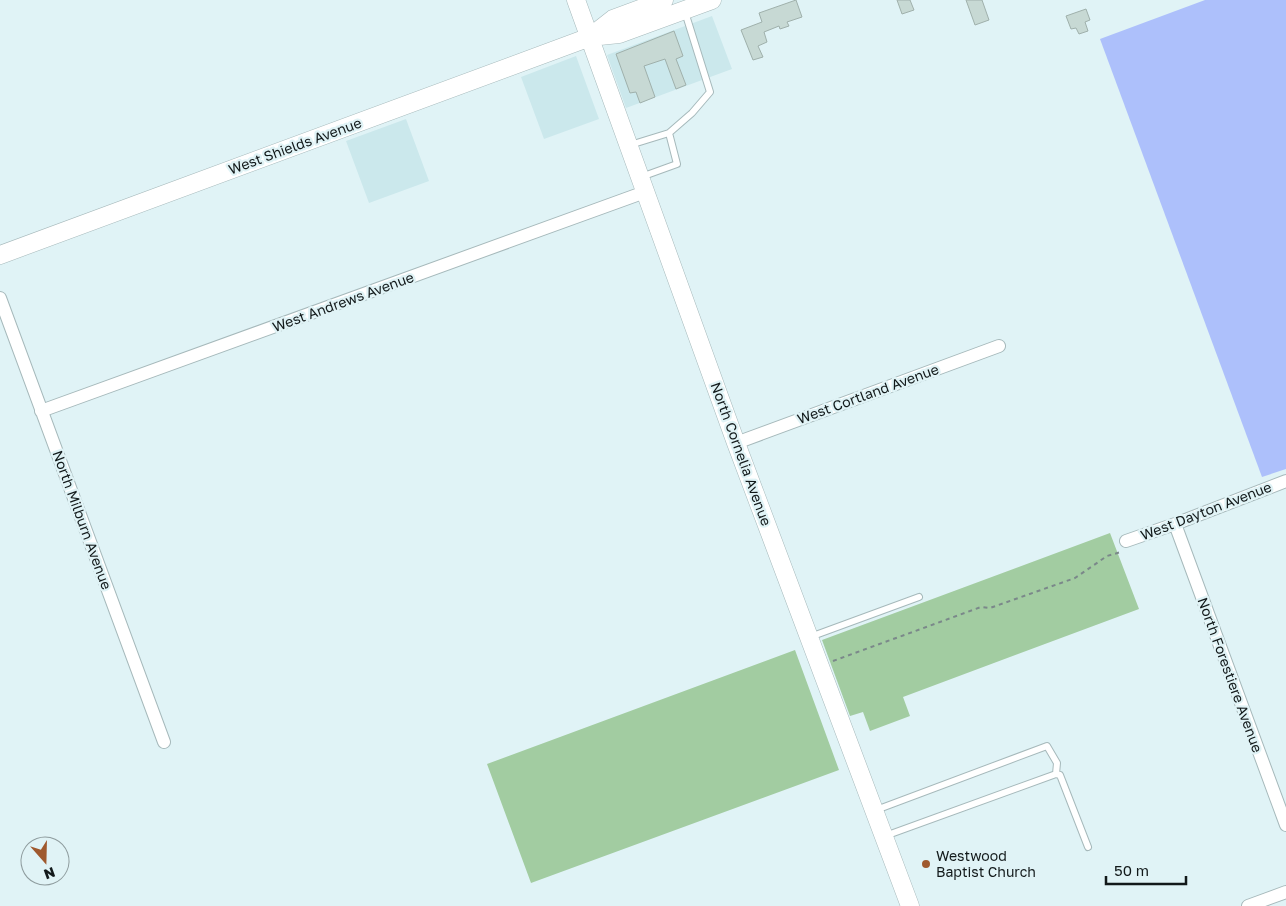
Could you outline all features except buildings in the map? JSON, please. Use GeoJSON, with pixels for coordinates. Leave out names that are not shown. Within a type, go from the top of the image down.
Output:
{"type":"FeatureCollection","features":[{"type":"Feature","properties":{"kind":"street","name":"North Cornelia Avenue"},"geometry":{"type":"LineString","coordinates":[[576,0],[736,443],[910,906]]}},
{"type":"Feature","properties":{"kind":"street","name":"West Shields Avenue"},"geometry":{"type":"LineString","coordinates":[[590,37],[613,19],[664,0]]}},
{"type":"Feature","properties":{"kind":"street","name":"West Shields Avenue"},"geometry":{"type":"LineString","coordinates":[[0,255],[590,37],[619,34],[712,0]]}},
{"type":"Feature","properties":{"kind":"street","name":"West Andrews Avenue"},"geometry":{"type":"LineString","coordinates":[[41,411],[642,185]]}},
{"type":"Feature","properties":{"kind":"street","name":"North Milburn Avenue"},"geometry":{"type":"LineString","coordinates":[[0,298],[164,742]]}},
{"type":"Feature","properties":{"kind":"street","name":"West Cortland Avenue"},"geometry":{"type":"LineString","coordinates":[[736,443],[999,346]]}},
{"type":"Feature","properties":{"kind":"street","name":"West Dayton Avenue"},"geometry":{"type":"LineString","coordinates":[[1126,541],[1286,481]]}},
{"type":"Feature","properties":{"kind":"street","name":"North Forestiere Avenue"},"geometry":{"type":"LineString","coordinates":[[1175,524],[1286,825]]}},
{"type":"Feature","properties":{"kind":"street"},"geometry":{"type":"LineString","coordinates":[[1248,906],[1286,892]]}},
{"type":"Feature","properties":{"kind":"lane"},"geometry":{"type":"LineString","coordinates":[[628,146],[669,133],[692,113],[710,92],[710,86],[685,10]]}},
{"type":"Feature","properties":{"kind":"lane"},"geometry":{"type":"LineString","coordinates":[[642,185],[677,164],[669,133]]}},
{"type":"Feature","properties":{"kind":"lane"},"geometry":{"type":"LineString","coordinates":[[809,638],[920,597]]}},
{"type":"Feature","properties":{"kind":"lane"},"geometry":{"type":"LineString","coordinates":[[874,810],[1047,746],[1056,762],[1056,774]]}},
{"type":"Feature","properties":{"kind":"lane"},"geometry":{"type":"LineString","coordinates":[[884,836],[1060,774],[1088,847]]}},
{"type":"Feature","properties":{"kind":"path"},"geometry":{"type":"LineString","coordinates":[[819,666],[981,607],[996,606],[1075,578],[1107,556],[1123,552],[1126,541]]}},
{"type":"Feature","properties":{"kind":"shaded area"},"geometry":{"type":"Polygon","coordinates":[[[712,16],[732,69],[626,108],[607,55],[712,16]]]}},
{"type":"Feature","properties":{"kind":"shaded area"},"geometry":{"type":"Polygon","coordinates":[[[576,56],[599,119],[544,139],[521,77],[576,56]]]}},
{"type":"Feature","properties":{"kind":"shaded area"},"geometry":{"type":"Polygon","coordinates":[[[406,119],[429,181],[369,203],[346,141],[406,119]]]}},
{"type":"Feature","properties":{"kind":"green space"},"geometry":{"type":"Polygon","coordinates":[[[1110,533],[1139,609],[903,697],[910,716],[870,731],[863,712],[850,716],[822,640],[1110,533]]]}},
{"type":"Feature","properties":{"kind":"green space"},"geometry":{"type":"Polygon","coordinates":[[[795,650],[839,770],[531,883],[487,764],[795,650]]]}},
{"type":"Feature","properties":{"kind":"water"},"geometry":{"type":"Polygon","coordinates":[[[1205,0],[1286,0],[1286,469],[1262,477],[1100,39],[1205,0]]]}},
{"type":"Feature","properties":{"kind":"place","name":"Westwood Baptist Church"},"geometry":{"type":"Point","coordinates":[926,864]}}]}
